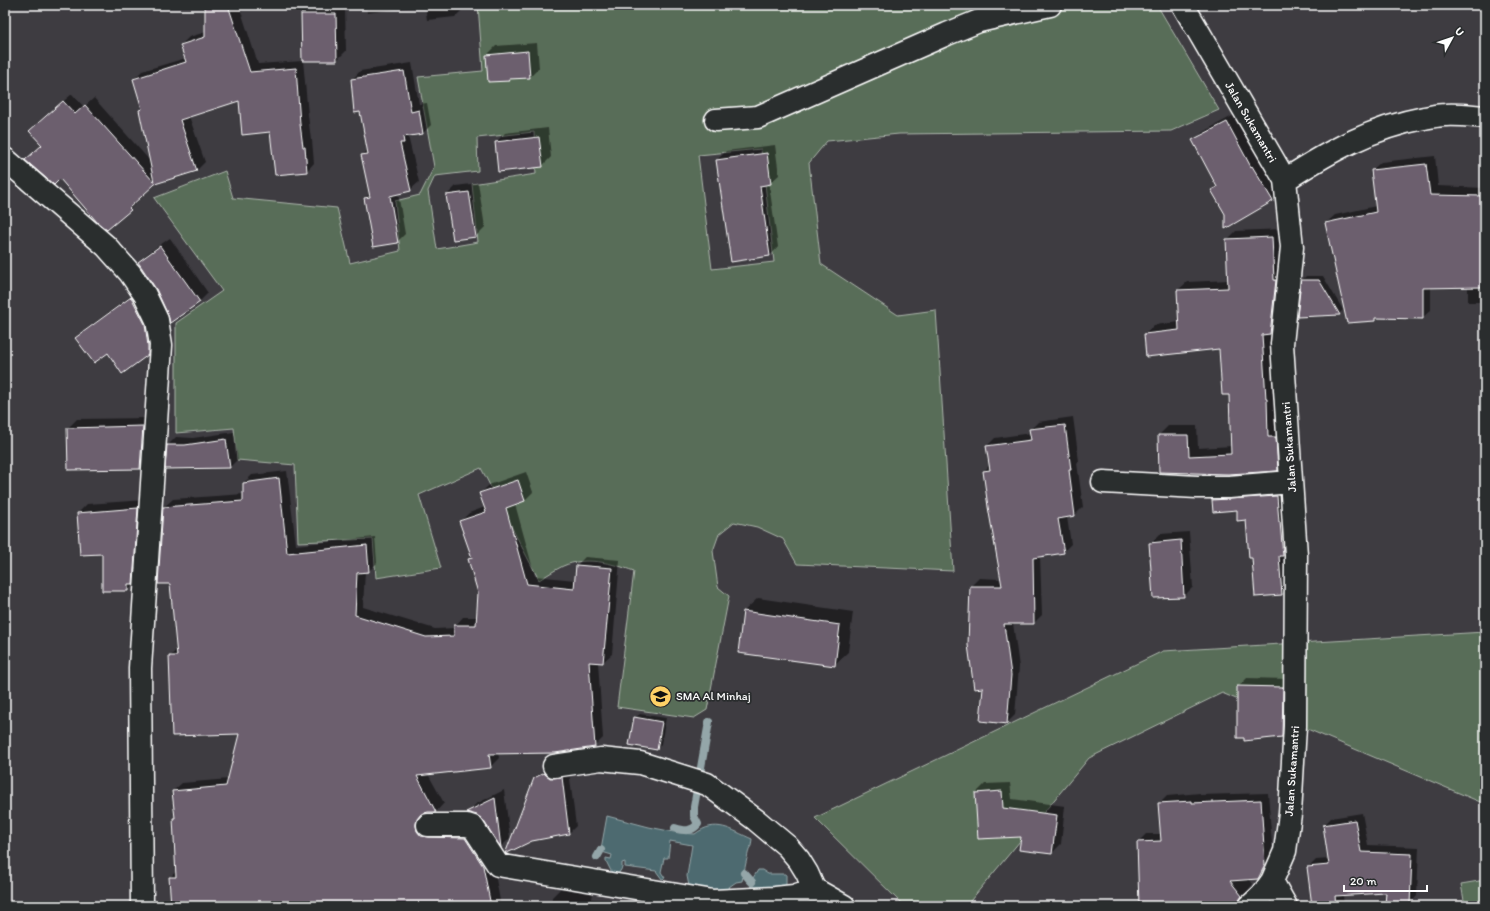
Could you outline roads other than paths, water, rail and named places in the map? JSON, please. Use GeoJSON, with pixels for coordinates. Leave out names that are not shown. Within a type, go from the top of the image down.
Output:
{"type":"FeatureCollection","features":[{"type":"Feature","properties":{"kind":"street"},"geometry":{"type":"LineString","coordinates":[[716,120],[758,117],[973,24],[1050,5]]}},
{"type":"Feature","properties":{"kind":"street","name":"Jalan Sukamantri"},"geometry":{"type":"LineString","coordinates":[[1183,5],[1286,180],[1292,247],[1282,344],[1296,555],[1295,726],[1290,814],[1285,851],[1272,881],[1262,895],[1250,906]]}},
{"type":"Feature","properties":{"kind":"street"},"geometry":{"type":"LineString","coordinates":[[1286,180],[1318,159],[1346,144],[1380,130],[1410,121],[1445,114],[1485,117]]}},
{"type":"Feature","properties":{"kind":"street"},"geometry":{"type":"LineString","coordinates":[[5,159],[106,246],[130,273],[145,295],[157,320],[161,345],[140,668],[142,906]]}},
{"type":"Feature","properties":{"kind":"street"},"geometry":{"type":"LineString","coordinates":[[1102,482],[1197,487],[1229,487],[1291,482]]}},
{"type":"Feature","properties":{"kind":"street"},"geometry":{"type":"LineString","coordinates":[[554,766],[601,759],[632,762],[640,763],[700,782],[756,820],[787,846],[799,860],[814,889],[844,906]]}},
{"type":"Feature","properties":{"kind":"street"},"geometry":{"type":"LineString","coordinates":[[428,825],[467,824],[473,827],[498,865],[710,900],[794,896],[814,889]]}},
{"type":"Feature","properties":{"kind":"street"},"geometry":{"type":"LineString","coordinates":[[1272,881],[1286,906]]}},
{"type":"Feature","properties":{"kind":"water"},"geometry":{"type":"Polygon","coordinates":[[[607,816],[679,833],[695,834],[710,827],[724,827],[752,839],[742,881],[736,882],[729,887],[733,892],[690,891],[687,876],[692,845],[670,841],[668,858],[664,858],[661,872],[665,878],[662,879],[656,871],[625,867],[625,862],[622,863],[622,868],[615,879],[606,861],[606,858],[611,859],[612,855],[602,852],[601,849],[607,816]]]}},
{"type":"Feature","properties":{"kind":"water"},"geometry":{"type":"Polygon","coordinates":[[[758,870],[762,870],[768,874],[786,874],[786,893],[751,892],[753,878],[758,870]]]}},
{"type":"Feature","properties":{"kind":"waterway"},"geometry":{"type":"LineString","coordinates":[[675,828],[688,830],[698,824],[694,816],[694,807],[709,722]]}},
{"type":"Feature","properties":{"kind":"waterway"},"geometry":{"type":"LineString","coordinates":[[597,857],[601,850]]}},
{"type":"Feature","properties":{"kind":"waterway"},"geometry":{"type":"LineString","coordinates":[[744,873],[752,882]]}},
{"type":"Feature","properties":{"kind":"place","name":"SMA Al Minhaj"},"geometry":{"type":"Point","coordinates":[661,696]}}]}
